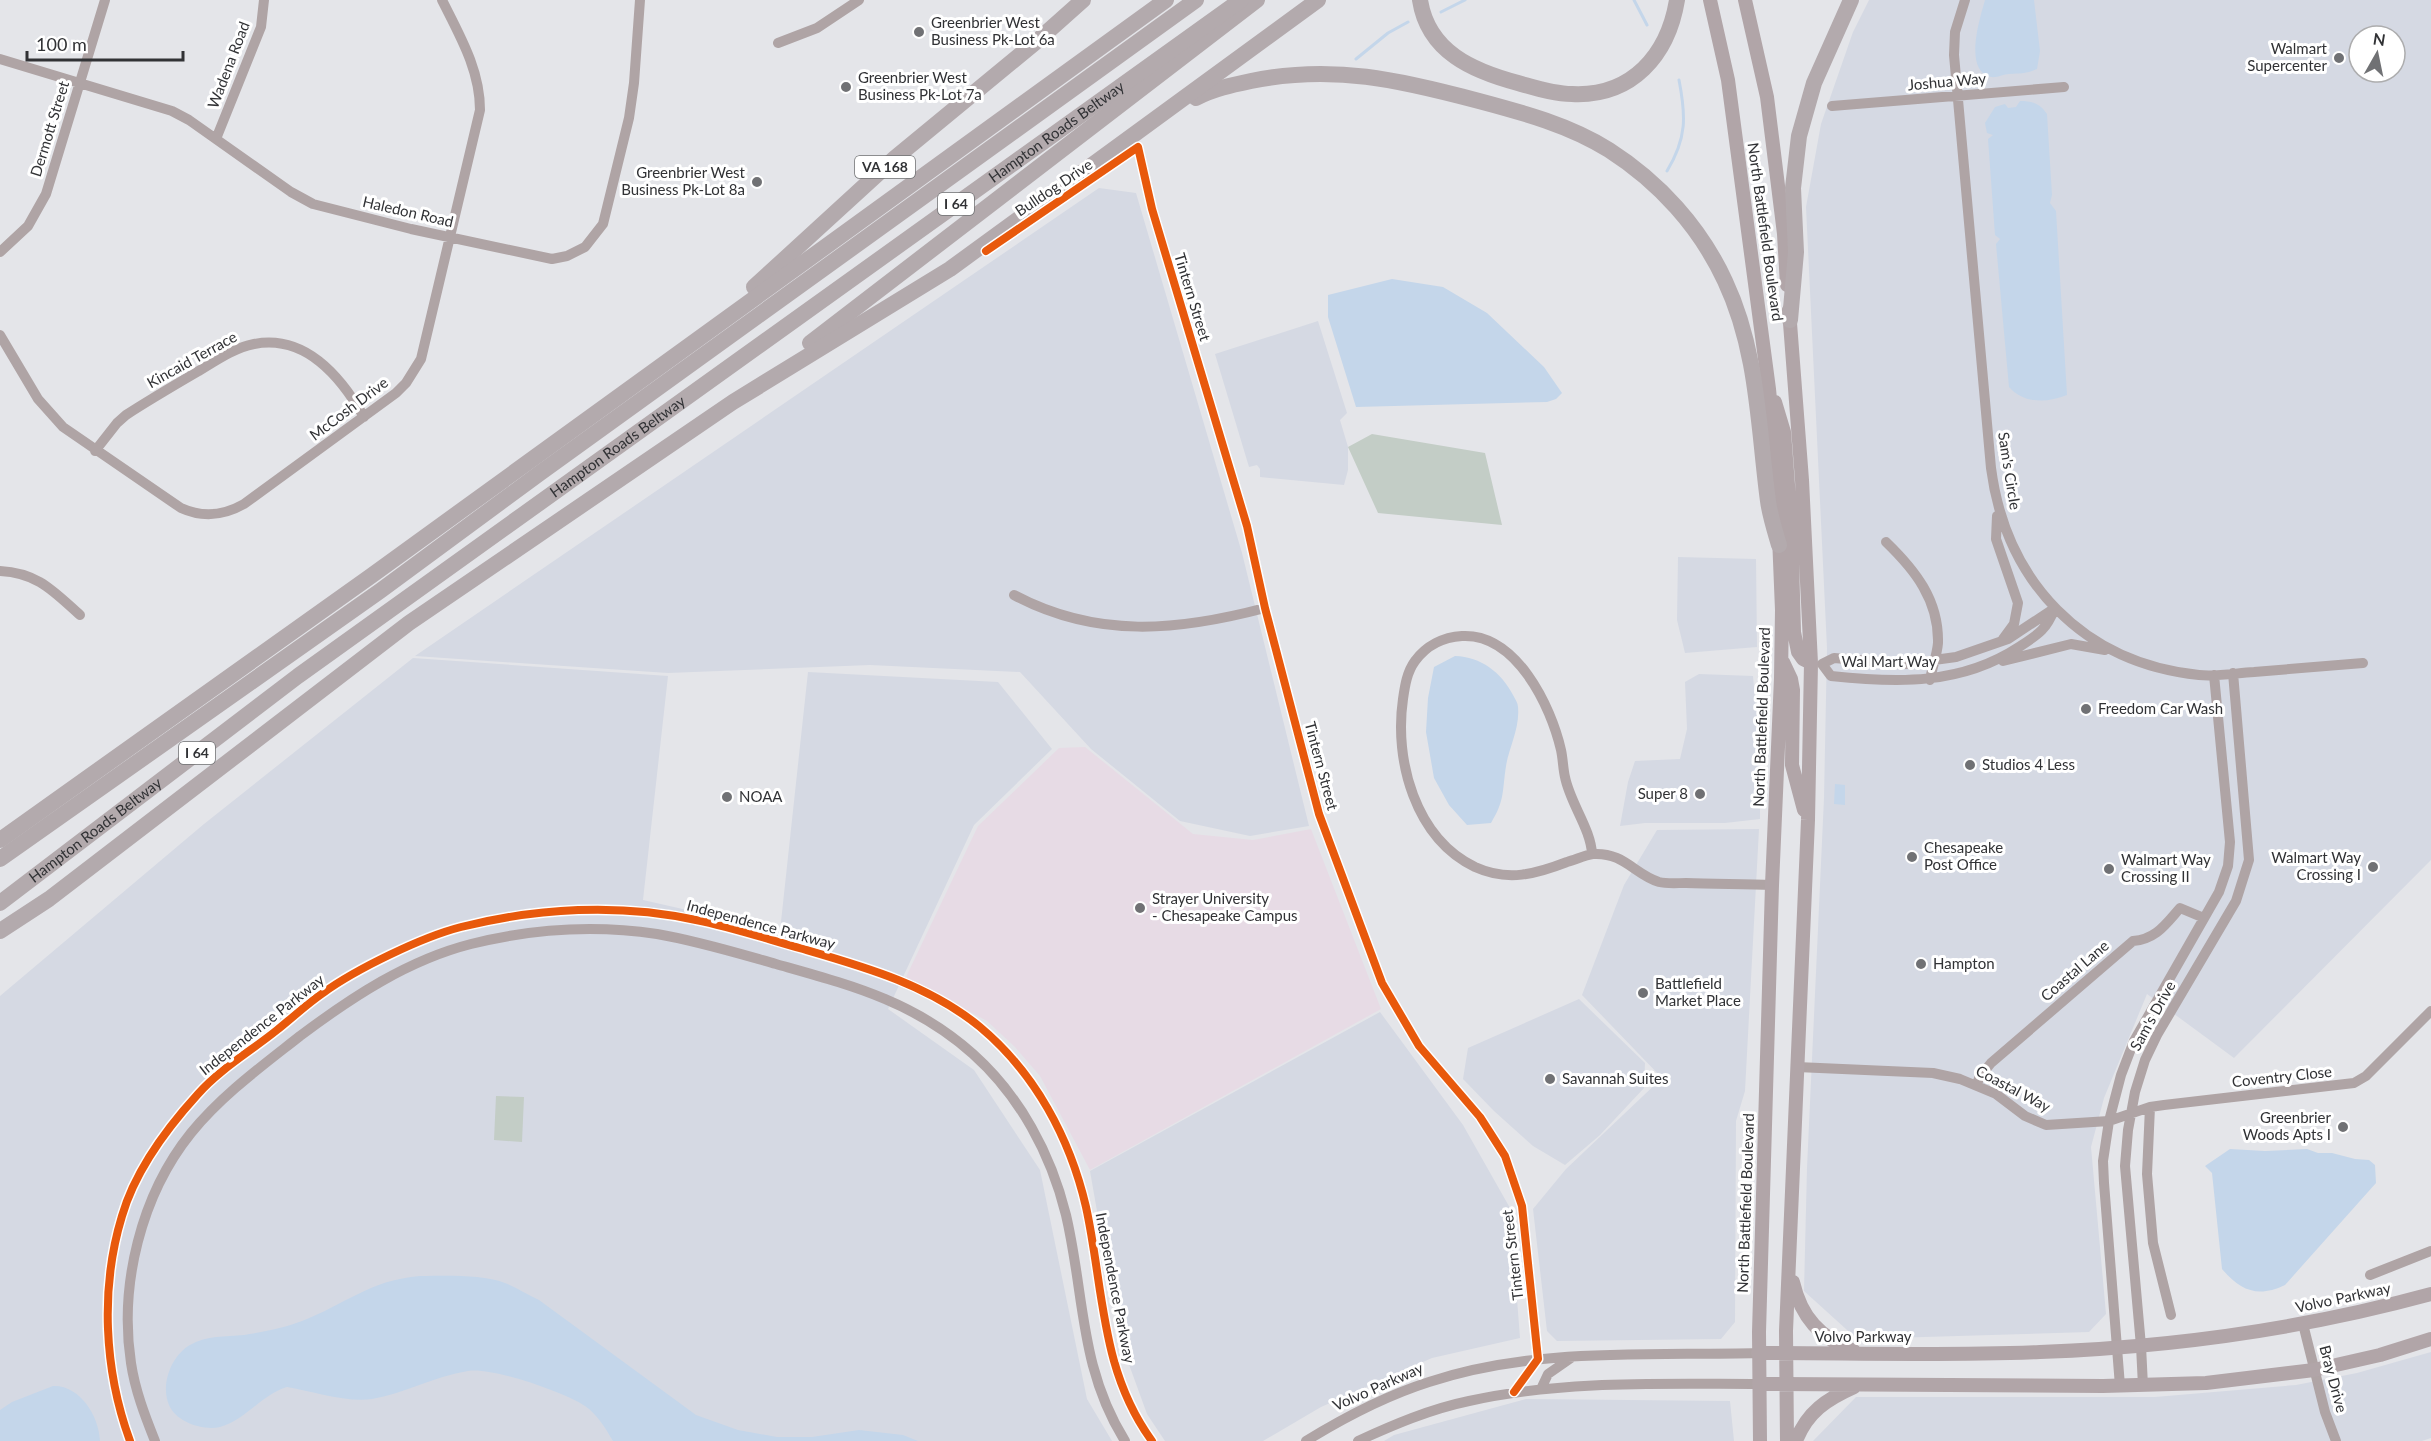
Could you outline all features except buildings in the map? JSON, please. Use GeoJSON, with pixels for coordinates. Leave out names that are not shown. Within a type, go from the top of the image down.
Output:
{"type":"FeatureCollection","features":[{"type":"Feature","properties":{"kind":"highway","name":"VA 168"},"geometry":{"type":"LineString","coordinates":[[693,342],[895,158],[1083,0]]}},
{"type":"Feature","properties":{"kind":"highway"},"geometry":{"type":"LineString","coordinates":[[1037,41],[1093,0]]}},
{"type":"Feature","properties":{"kind":"highway"},"geometry":{"type":"LineString","coordinates":[[0,840],[146,738],[1166,0]]}},
{"type":"Feature","properties":{"kind":"highway"},"geometry":{"type":"LineString","coordinates":[[0,859],[380,591],[1196,0]]}},
{"type":"Feature","properties":{"kind":"highway"},"geometry":{"type":"LineString","coordinates":[[0,890],[393,601],[1226,0]]}},
{"type":"Feature","properties":{"kind":"highway","name":"Hampton Roads Beltway"},"geometry":{"type":"LineString","coordinates":[[0,903],[298,676],[1241,0]]}},
{"type":"Feature","properties":{"kind":"highway"},"geometry":{"type":"LineString","coordinates":[[733,402],[1257,0]]}},
{"type":"Feature","properties":{"kind":"highway"},"geometry":{"type":"LineString","coordinates":[[1139,138],[1318,0]]}},
{"type":"Feature","properties":{"kind":"highway"},"geometry":{"type":"LineString","coordinates":[[1420,0],[1424,16],[1435,37],[1443,48],[1462,62],[1508,80],[1572,94],[1609,90],[1643,70],[1662,48],[1668,36],[1677,0]]}},
{"type":"Feature","properties":{"kind":"highway"},"geometry":{"type":"LineString","coordinates":[[1790,320],[1796,252],[1793,188],[1798,136],[1814,83],[1851,0]]}},
{"type":"Feature","properties":{"kind":"highway"},"geometry":{"type":"LineString","coordinates":[[0,931],[49,899],[409,623],[733,402],[950,269],[1209,91],[1234,84],[1292,74],[1348,73],[1398,81],[1527,114],[1576,132],[1610,151],[1645,176],[1682,214],[1703,242],[1731,295],[1745,332],[1751,358],[1768,504],[1779,545]]}},
{"type":"Feature","properties":{"kind":"highway"},"geometry":{"type":"LineString","coordinates":[[0,828],[34,803],[146,738]]}},
{"type":"Feature","properties":{"kind":"main road","name":"North Battlefield Boulevard"},"geometry":{"type":"LineString","coordinates":[[1710,0],[1728,80],[1769,389],[1776,463],[1779,545],[1782,661],[1772,885],[1758,1353],[1760,1441]]}},
{"type":"Feature","properties":{"kind":"main road","name":"North Battlefield Boulevard"},"geometry":{"type":"LineString","coordinates":[[1745,0],[1767,97],[1784,234],[1816,664],[1789,1263],[1786,1353],[1787,1441]]}},
{"type":"Feature","properties":{"kind":"main road"},"geometry":{"type":"LineString","coordinates":[[1769,389],[1779,409],[1784,432],[1791,524],[1795,641],[1803,660],[1816,664]]}},
{"type":"Feature","properties":{"kind":"main road"},"geometry":{"type":"LineString","coordinates":[[1782,661],[1793,690],[1791,752],[1794,778],[1808,820]]}},
{"type":"Feature","properties":{"kind":"main road"},"geometry":{"type":"LineString","coordinates":[[1789,1263],[1797,1299],[1811,1323],[1820,1333],[1834,1342],[1862,1353]]}},
{"type":"Feature","properties":{"kind":"main road","name":"Volvo Parkway"},"geometry":{"type":"LineString","coordinates":[[1758,1353],[2006,1353],[2141,1346],[2303,1324],[2431,1294]]}},
{"type":"Feature","properties":{"kind":"main road"},"geometry":{"type":"LineString","coordinates":[[1759,1384],[2143,1386],[2244,1380],[2314,1370],[2380,1355],[2431,1340]]}},
{"type":"Feature","properties":{"kind":"main road"},"geometry":{"type":"LineString","coordinates":[[1796,1441],[1815,1410],[1828,1399],[1858,1385]]}},
{"type":"Feature","properties":{"kind":"street","name":"Dermott Street"},"geometry":{"type":"LineString","coordinates":[[0,252],[28,226],[46,194],[105,0]]}},
{"type":"Feature","properties":{"kind":"street","name":"Wadena Road"},"geometry":{"type":"LineString","coordinates":[[216,139],[261,27],[264,0]]}},
{"type":"Feature","properties":{"kind":"street","name":"McCosh Drive"},"geometry":{"type":"LineString","coordinates":[[0,335],[38,399],[63,427],[180,508],[197,514],[228,513],[244,504],[364,417],[401,388],[421,359],[477,129],[480,96],[473,64],[442,0]]}},
{"type":"Feature","properties":{"kind":"street","name":"Haledon Road"},"geometry":{"type":"LineString","coordinates":[[0,58],[172,111],[291,192],[313,204],[508,251],[552,259],[579,250],[598,232],[605,217],[629,118],[640,0]]}},
{"type":"Feature","properties":{"kind":"street"},"geometry":{"type":"LineString","coordinates":[[778,43],[817,28],[859,0]]}},
{"type":"Feature","properties":{"kind":"street","name":"Sam's Circle"},"geometry":{"type":"LineString","coordinates":[[1965,0],[1955,32],[1957,96],[1990,468],[1998,510],[2013,550],[2033,581],[2055,608],[2092,638],[2126,657],[2179,672],[2214,675],[2363,663]]}},
{"type":"Feature","properties":{"kind":"street","name":"Joshua Way"},"geometry":{"type":"LineString","coordinates":[[1832,106],[2064,87]]}},
{"type":"Feature","properties":{"kind":"street","name":"Bulldog Drive"},"geometry":{"type":"LineString","coordinates":[[986,251],[1139,138]]}},
{"type":"Feature","properties":{"kind":"street","name":"Tintern Street"},"geometry":{"type":"LineString","coordinates":[[1139,138],[1160,238],[1247,526],[1265,608],[1320,814],[1382,983],[1419,1046],[1480,1117],[1505,1156],[1515,1180],[1522,1206],[1526,1237],[1538,1359]]}},
{"type":"Feature","properties":{"kind":"street","name":"Kincaid Terrace"},"geometry":{"type":"LineString","coordinates":[[95,451],[126,415],[229,354],[253,344],[281,344],[302,350],[317,358],[339,380],[364,417]]}},
{"type":"Feature","properties":{"kind":"street"},"geometry":{"type":"LineString","coordinates":[[1998,510],[1996,539],[2018,603],[2014,624],[2001,642]]}},
{"type":"Feature","properties":{"kind":"street"},"geometry":{"type":"LineString","coordinates":[[1886,542],[1906,562],[1933,604],[1938,642],[1930,680]]}},
{"type":"Feature","properties":{"kind":"street"},"geometry":{"type":"LineString","coordinates":[[0,571],[17,572],[33,578],[48,587],[80,615]]}},
{"type":"Feature","properties":{"kind":"street"},"geometry":{"type":"LineString","coordinates":[[1014,595],[1037,606],[1073,617],[1137,627],[1207,622],[1265,608]]}},
{"type":"Feature","properties":{"kind":"street","name":"Wal Mart Way"},"geometry":{"type":"LineString","coordinates":[[1816,664],[1831,676],[1930,680],[1963,674],[1986,666],[2008,654],[2048,626],[2055,608]]}},
{"type":"Feature","properties":{"kind":"street","name":"Wal Mart Way"},"geometry":{"type":"LineString","coordinates":[[1782,661],[1816,664],[1834,658],[1905,663],[1933,662],[2001,642],[2055,608]]}},
{"type":"Feature","properties":{"kind":"street"},"geometry":{"type":"LineString","coordinates":[[1592,854],[1589,841],[1572,802],[1554,729],[1525,670],[1508,652],[1482,639],[1465,636],[1450,637],[1424,650],[1408,674],[1401,713],[1404,762],[1419,808],[1433,832],[1461,859],[1478,868],[1497,873],[1535,874],[1592,854],[1619,859],[1660,882],[1772,885]]}},
{"type":"Feature","properties":{"kind":"street"},"geometry":{"type":"LineString","coordinates":[[1986,666],[2071,644],[2087,645],[2126,657]]}},
{"type":"Feature","properties":{"kind":"street","name":"Sam's Drive"},"geometry":{"type":"LineString","coordinates":[[2143,1386],[2125,1166],[2131,1113],[2149,1051],[2236,901],[2247,866],[2248,850],[2233,673]]}},
{"type":"Feature","properties":{"kind":"street","name":"Sam's Drive"},"geometry":{"type":"LineString","coordinates":[[2120,1386],[2103,1172],[2109,1121],[2121,1075],[2134,1041],[2219,892],[2226,874],[2229,853],[2214,675]]}},
{"type":"Feature","properties":{"kind":"street","name":"Coastal Lane"},"geometry":{"type":"LineString","coordinates":[[1977,1084],[1991,1063],[2133,941],[2147,940],[2160,930],[2180,908],[2204,918]]}},
{"type":"Feature","properties":{"kind":"street","name":"Independence Parkway"},"geometry":{"type":"LineString","coordinates":[[130,1441],[120,1412],[110,1357],[108,1304],[111,1272],[122,1213],[137,1180],[177,1118],[201,1090],[230,1066],[323,993],[349,977],[413,946],[458,928],[559,910],[663,914],[699,920],[785,944],[905,982],[953,1008],[981,1029],[1032,1082],[1050,1112],[1066,1147],[1086,1208],[1108,1346],[1120,1386],[1141,1426],[1152,1441]]}},
{"type":"Feature","properties":{"kind":"street"},"geometry":{"type":"LineString","coordinates":[[155,1441],[131,1368],[128,1334],[129,1299],[142,1226],[163,1176],[189,1136],[212,1109],[244,1080],[338,1007],[371,986],[426,958],[468,944],[531,933],[595,929],[653,934],[707,945],[867,990],[896,1002],[935,1024],[979,1060],[1020,1109],[1053,1172],[1066,1216],[1091,1365],[1112,1419],[1125,1441]]}},
{"type":"Feature","properties":{"kind":"street","name":"Coventry Close"},"geometry":{"type":"LineString","coordinates":[[2109,1121],[2150,1107],[2354,1083],[2366,1076],[2431,1011]]}},
{"type":"Feature","properties":{"kind":"street","name":"Coastal Way"},"geometry":{"type":"LineString","coordinates":[[1797,1067],[1933,1073],[1977,1084],[1996,1094],[2025,1116],[2046,1125],[2109,1121]]}},
{"type":"Feature","properties":{"kind":"street"},"geometry":{"type":"LineString","coordinates":[[2150,1107],[2147,1174],[2153,1243],[2171,1315]]}},
{"type":"Feature","properties":{"kind":"street"},"geometry":{"type":"LineString","coordinates":[[2370,1275],[2431,1251]]}},
{"type":"Feature","properties":{"kind":"street","name":"Bray Drive"},"geometry":{"type":"LineString","coordinates":[[2303,1324],[2325,1412],[2336,1441]]}},
{"type":"Feature","properties":{"kind":"street","name":"Volvo Parkway"},"geometry":{"type":"LineString","coordinates":[[1306,1441],[1373,1404],[1429,1382],[1488,1367],[1538,1359],[1577,1356],[1758,1353]]}},
{"type":"Feature","properties":{"kind":"street"},"geometry":{"type":"LineString","coordinates":[[1541,1389],[1553,1369],[1577,1356]]}},
{"type":"Feature","properties":{"kind":"street"},"geometry":{"type":"LineString","coordinates":[[1514,1392],[1538,1359]]}},
{"type":"Feature","properties":{"kind":"street"},"geometry":{"type":"LineString","coordinates":[[1358,1441],[1430,1412],[1467,1401],[1514,1392],[1604,1385],[1759,1384]]}},
{"type":"Feature","properties":{"kind":"shaded area"},"geometry":{"type":"Polygon","coordinates":[[[1869,0],[2431,0],[2431,860],[2234,1058],[2147,994],[2104,1098],[2091,1147],[2106,1314],[2089,1332],[1857,1339],[1804,1291],[1807,1168],[1824,798],[1827,648],[1806,207],[1821,124],[1853,32],[1869,0]]]}},
{"type":"Feature","properties":{"kind":"shaded area"},"geometry":{"type":"Polygon","coordinates":[[[1099,188],[1136,193],[1242,553],[1309,826],[1250,836],[1180,821],[1091,749],[1020,672],[870,665],[668,673],[415,656],[1099,188]]]}},
{"type":"Feature","properties":{"kind":"shaded area"},"geometry":{"type":"Polygon","coordinates":[[[1318,321],[1347,413],[1340,420],[1348,447],[1348,470],[1344,485],[1260,477],[1260,469],[1257,465],[1249,467],[1215,354],[1318,321]]]}},
{"type":"Feature","properties":{"kind":"shaded area"},"geometry":{"type":"Polygon","coordinates":[[[1372,434],[1485,453],[1502,525],[1378,513],[1348,447],[1372,434]]]}},
{"type":"Feature","properties":{"kind":"shaded area"},"geometry":{"type":"Polygon","coordinates":[[[1678,557],[1756,559],[1757,647],[1685,653],[1677,620],[1678,557]]]}},
{"type":"Feature","properties":{"kind":"shaded area"},"geometry":{"type":"Polygon","coordinates":[[[413,658],[668,676],[643,900],[780,931],[808,672],[998,682],[1052,749],[974,825],[888,1009],[974,1070],[1040,1170],[1087,1399],[1112,1441],[0,1441],[0,996],[204,824],[413,658]]]}},
{"type":"Feature","properties":{"kind":"shaded area"},"geometry":{"type":"Polygon","coordinates":[[[1699,674],[1753,676],[1760,754],[1760,819],[1725,823],[1645,823],[1620,826],[1628,782],[1635,761],[1680,759],[1687,729],[1685,682],[1699,674]]]}},
{"type":"Feature","properties":{"kind":"shaded area","name":"Strayer University - Chesapeake Campus"},"geometry":{"type":"Polygon","coordinates":[[[1085,747],[1193,834],[1253,840],[1311,829],[1381,1009],[1090,1170],[1040,1076],[1015,1047],[987,1021],[906,977],[978,826],[1059,748],[1085,747]]]}},
{"type":"Feature","properties":{"kind":"shaded area"},"geometry":{"type":"Polygon","coordinates":[[[1759,829],[1745,1091],[1736,1121],[1735,1322],[1721,1339],[1557,1341],[1547,1331],[1533,1209],[1566,1169],[1662,1078],[1582,995],[1624,885],[1657,830],[1759,829]]]}},
{"type":"Feature","properties":{"kind":"shaded area"},"geometry":{"type":"Polygon","coordinates":[[[1579,999],[1645,1063],[1644,1088],[1600,1135],[1565,1165],[1533,1146],[1463,1079],[1468,1048],[1579,999]]]}},
{"type":"Feature","properties":{"kind":"shaded area"},"geometry":{"type":"Polygon","coordinates":[[[1380,1012],[1463,1125],[1510,1208],[1520,1338],[1432,1358],[1321,1407],[1263,1441],[1165,1441],[1147,1414],[1119,1337],[1090,1171],[1380,1012]]]}},
{"type":"Feature","properties":{"kind":"shaded area"},"geometry":{"type":"Polygon","coordinates":[[[496,1096],[524,1097],[522,1142],[494,1140],[496,1096]]]}},
{"type":"Feature","properties":{"kind":"shaded area"},"geometry":{"type":"Polygon","coordinates":[[[2431,1352],[2431,1438],[2422,1441],[1813,1441],[1856,1397],[2155,1397],[2296,1385],[2357,1373],[2431,1352]]]}},
{"type":"Feature","properties":{"kind":"shaded area"},"geometry":{"type":"Polygon","coordinates":[[[1526,1399],[1730,1401],[1734,1441],[1384,1441],[1394,1435],[1526,1399]]]}},
{"type":"Feature","properties":{"kind":"water"},"geometry":{"type":"Polygon","coordinates":[[[1985,0],[2034,0],[2040,51],[2037,69],[2026,73],[1993,77],[1982,73],[1975,55],[1977,31],[1985,0]]]}},
{"type":"Feature","properties":{"kind":"water"},"geometry":{"type":"Polygon","coordinates":[[[2020,101],[2036,104],[2047,114],[2052,195],[2050,203],[2056,211],[2067,395],[2052,400],[2022,397],[2009,387],[1996,244],[2000,239],[1995,235],[1988,139],[1993,135],[1987,133],[1985,123],[1995,107],[2005,104],[2008,108],[2016,107],[2020,101]]]}},
{"type":"Feature","properties":{"kind":"water"},"geometry":{"type":"Polygon","coordinates":[[[1392,279],[1443,287],[1487,313],[1544,367],[1562,393],[1556,399],[1547,402],[1356,407],[1328,317],[1328,295],[1392,279]]]}},
{"type":"Feature","properties":{"kind":"water"},"geometry":{"type":"Polygon","coordinates":[[[1455,656],[1473,659],[1489,667],[1503,679],[1518,705],[1517,722],[1507,759],[1502,796],[1491,823],[1467,825],[1449,805],[1434,778],[1426,732],[1428,698],[1434,667],[1455,656]]]}},
{"type":"Feature","properties":{"kind":"water"},"geometry":{"type":"Polygon","coordinates":[[[1835,784],[1845,785],[1845,805],[1834,804],[1835,784]]]}},
{"type":"Feature","properties":{"kind":"water"},"geometry":{"type":"Polygon","coordinates":[[[2230,1149],[2265,1151],[2307,1149],[2318,1153],[2332,1153],[2369,1160],[2375,1165],[2376,1183],[2285,1285],[2266,1291],[2250,1290],[2236,1283],[2222,1269],[2212,1173],[2205,1166],[2230,1149]]]}},
{"type":"Feature","properties":{"kind":"water"},"geometry":{"type":"Polygon","coordinates":[[[420,1276],[474,1277],[496,1280],[514,1287],[539,1300],[696,1415],[738,1430],[777,1437],[812,1437],[859,1430],[903,1435],[918,1441],[613,1441],[593,1413],[575,1400],[528,1382],[479,1371],[456,1373],[395,1393],[362,1400],[287,1387],[270,1395],[229,1424],[213,1428],[191,1424],[178,1416],[169,1405],[166,1388],[169,1371],[178,1356],[190,1345],[210,1338],[244,1335],[288,1326],[387,1282],[420,1276]]]}},
{"type":"Feature","properties":{"kind":"water"},"geometry":{"type":"Polygon","coordinates":[[[53,1386],[72,1391],[86,1404],[96,1422],[100,1441],[0,1441],[0,1410],[12,1402],[53,1386]]]}},
{"type":"Feature","properties":{"kind":"waterway"},"geometry":{"type":"LineString","coordinates":[[1441,12],[1465,0]]}},
{"type":"Feature","properties":{"kind":"waterway"},"geometry":{"type":"LineString","coordinates":[[1634,0],[1647,25]]}},
{"type":"Feature","properties":{"kind":"waterway"},"geometry":{"type":"LineString","coordinates":[[1356,59],[1388,33],[1408,22]]}},
{"type":"Feature","properties":{"kind":"waterway"},"geometry":{"type":"LineString","coordinates":[[1667,171],[1674,159],[1683,127],[1684,116],[1679,80]]}},
{"type":"Feature","properties":{"kind":"cycle path"},"geometry":{"type":"LineString","coordinates":[[986,251],[1138,147],[1152,209],[1247,526],[1265,608],[1319,814],[1382,983],[1419,1046],[1480,1117],[1505,1156],[1522,1206],[1538,1359],[1514,1392]]}},
{"type":"Feature","properties":{"kind":"cycle path"},"geometry":{"type":"LineString","coordinates":[[130,1441],[121,1414],[110,1358],[108,1329],[110,1272],[115,1243],[128,1199],[153,1151],[175,1121],[198,1094],[226,1068],[323,993],[371,964],[409,946],[461,927],[519,916],[578,910],[637,911],[709,923],[750,933],[873,971],[940,1000],[960,1012],[1000,1045],[1018,1065],[1048,1108],[1070,1156],[1086,1207],[1113,1357],[1122,1386],[1135,1414],[1152,1441]]}},
{"type":"Feature","properties":{"kind":"place","name":"Greenbrier West Business Pk-Lot 6a"},"geometry":{"type":"Point","coordinates":[919,32]}},
{"type":"Feature","properties":{"kind":"place","name":"Walmart Supercenter"},"geometry":{"type":"Point","coordinates":[2339,58]}},
{"type":"Feature","properties":{"kind":"place","name":"Greenbrier West Business Pk-Lot 7a"},"geometry":{"type":"Point","coordinates":[846,87]}},
{"type":"Feature","properties":{"kind":"place","name":"Greenbrier West Business Pk-Lot 8a"},"geometry":{"type":"Point","coordinates":[757,182]}},
{"type":"Feature","properties":{"kind":"place","name":"Freedom Car Wash"},"geometry":{"type":"Point","coordinates":[2086,709]}},
{"type":"Feature","properties":{"kind":"place","name":"Studios 4 Less"},"geometry":{"type":"Point","coordinates":[1970,765]}},
{"type":"Feature","properties":{"kind":"place","name":"Super 8"},"geometry":{"type":"Point","coordinates":[1700,794]}},
{"type":"Feature","properties":{"kind":"place","name":"NOAA"},"geometry":{"type":"Point","coordinates":[727,797]}},
{"type":"Feature","properties":{"kind":"place","name":"Chesapeake Post Office"},"geometry":{"type":"Point","coordinates":[1912,857]}},
{"type":"Feature","properties":{"kind":"place","name":"Walmart Way Crossing I"},"geometry":{"type":"Point","coordinates":[2373,867]}},
{"type":"Feature","properties":{"kind":"place","name":"Walmart Way Crossing II"},"geometry":{"type":"Point","coordinates":[2109,869]}},
{"type":"Feature","properties":{"kind":"place","name":"Strayer University - Chesapeake Campus"},"geometry":{"type":"Point","coordinates":[1140,908]}},
{"type":"Feature","properties":{"kind":"place","name":"Hampton"},"geometry":{"type":"Point","coordinates":[1921,964]}},
{"type":"Feature","properties":{"kind":"place","name":"Battlefield Market Place"},"geometry":{"type":"Point","coordinates":[1643,993]}},
{"type":"Feature","properties":{"kind":"place","name":"Savannah Suites"},"geometry":{"type":"Point","coordinates":[1550,1079]}},
{"type":"Feature","properties":{"kind":"place","name":"Greenbrier Woods Apts I"},"geometry":{"type":"Point","coordinates":[2343,1127]}}]}
